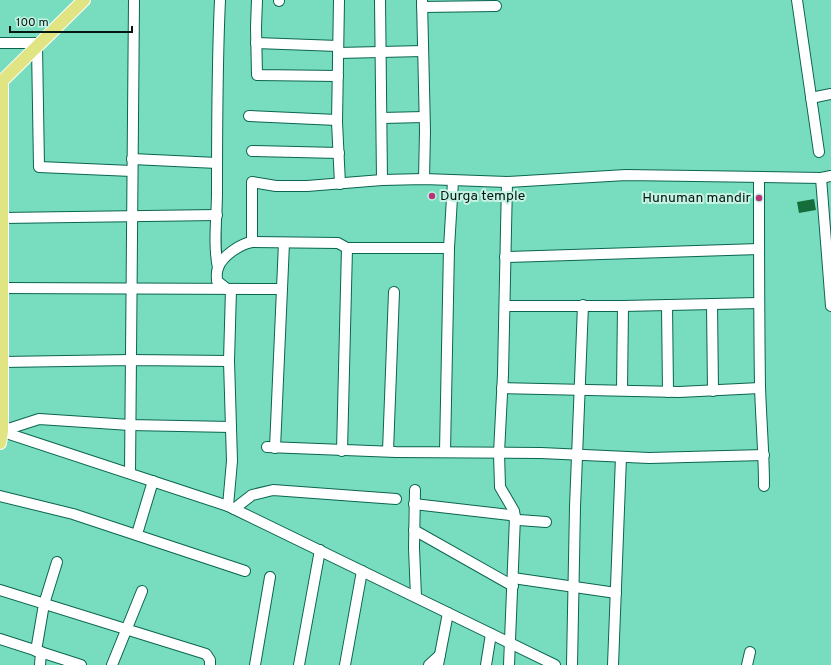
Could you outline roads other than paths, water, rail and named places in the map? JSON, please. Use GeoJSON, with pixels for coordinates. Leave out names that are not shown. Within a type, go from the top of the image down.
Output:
{"type":"FeatureCollection","features":[{"type":"Feature","properties":{"kind":"main road"},"geometry":{"type":"LineString","coordinates":[[1,435],[1,83],[84,0]]}},
{"type":"Feature","properties":{"kind":"street"},"geometry":{"type":"LineString","coordinates":[[130,473],[134,0]]}},
{"type":"Feature","properties":{"kind":"street"},"geometry":{"type":"LineString","coordinates":[[220,0],[215,256],[218,268],[217,281],[229,289]]}},
{"type":"Feature","properties":{"kind":"street"},"geometry":{"type":"LineString","coordinates":[[256,0],[257,75],[338,76]]}},
{"type":"Feature","properties":{"kind":"street"},"geometry":{"type":"LineString","coordinates":[[339,0],[337,120],[340,184]]}},
{"type":"Feature","properties":{"kind":"street"},"geometry":{"type":"LineString","coordinates":[[380,0],[382,180]]}},
{"type":"Feature","properties":{"kind":"street"},"geometry":{"type":"LineString","coordinates":[[797,0],[819,152]]}},
{"type":"Feature","properties":{"kind":"street"},"geometry":{"type":"LineString","coordinates":[[424,179],[422,4],[496,6]]}},
{"type":"Feature","properties":{"kind":"street"},"geometry":{"type":"LineString","coordinates":[[0,43],[39,44],[39,167],[132,171]]}},
{"type":"Feature","properties":{"kind":"street"},"geometry":{"type":"LineString","coordinates":[[256,43],[381,52],[423,51]]}},
{"type":"Feature","properties":{"kind":"street"},"geometry":{"type":"LineString","coordinates":[[811,98],[831,94]]}},
{"type":"Feature","properties":{"kind":"street"},"geometry":{"type":"LineString","coordinates":[[249,116],[337,120]]}},
{"type":"Feature","properties":{"kind":"street"},"geometry":{"type":"LineString","coordinates":[[382,118],[424,117]]}},
{"type":"Feature","properties":{"kind":"street"},"geometry":{"type":"LineString","coordinates":[[252,151],[339,154]]}},
{"type":"Feature","properties":{"kind":"street"},"geometry":{"type":"LineString","coordinates":[[132,160],[217,163]]}},
{"type":"Feature","properties":{"kind":"street"},"geometry":{"type":"LineString","coordinates":[[252,242],[252,182],[276,186],[307,186],[382,180],[424,179],[507,182],[626,175],[826,177],[831,306]]}},
{"type":"Feature","properties":{"kind":"street"},"geometry":{"type":"LineString","coordinates":[[759,177],[760,388],[764,455],[764,486]]}},
{"type":"Feature","properties":{"kind":"street"},"geometry":{"type":"LineString","coordinates":[[445,452],[449,248],[453,181]]}},
{"type":"Feature","properties":{"kind":"street"},"geometry":{"type":"LineString","coordinates":[[507,182],[506,257],[499,453],[500,487],[514,511],[515,517],[509,665]]}},
{"type":"Feature","properties":{"kind":"street"},"geometry":{"type":"LineString","coordinates":[[1,215],[217,215]]}},
{"type":"Feature","properties":{"kind":"street"},"geometry":{"type":"LineString","coordinates":[[218,268],[229,253],[247,243],[252,242],[338,243],[347,248],[449,248]]}},
{"type":"Feature","properties":{"kind":"street"},"geometry":{"type":"LineString","coordinates":[[284,243],[271,448],[499,453],[541,452],[649,458],[764,455]]}},
{"type":"Feature","properties":{"kind":"street"},"geometry":{"type":"LineString","coordinates":[[342,450],[347,248]]}},
{"type":"Feature","properties":{"kind":"street"},"geometry":{"type":"LineString","coordinates":[[506,257],[759,249]]}},
{"type":"Feature","properties":{"kind":"street"},"geometry":{"type":"LineString","coordinates":[[1,285],[282,289]]}},
{"type":"Feature","properties":{"kind":"street"},"geometry":{"type":"LineString","coordinates":[[229,289],[229,361],[232,460],[231,507]]}},
{"type":"Feature","properties":{"kind":"street"},"geometry":{"type":"LineString","coordinates":[[388,451],[394,292]]}},
{"type":"Feature","properties":{"kind":"street"},"geometry":{"type":"LineString","coordinates":[[504,306],[623,306],[759,303]]}},
{"type":"Feature","properties":{"kind":"street"},"geometry":{"type":"LineString","coordinates":[[712,304],[713,391]]}},
{"type":"Feature","properties":{"kind":"street"},"geometry":{"type":"LineString","coordinates":[[572,665],[576,455],[582,305]]}},
{"type":"Feature","properties":{"kind":"street"},"geometry":{"type":"LineString","coordinates":[[667,305],[668,392]]}},
{"type":"Feature","properties":{"kind":"street"},"geometry":{"type":"LineString","coordinates":[[622,390],[623,306]]}},
{"type":"Feature","properties":{"kind":"street"},"geometry":{"type":"LineString","coordinates":[[1,359],[229,361]]}},
{"type":"Feature","properties":{"kind":"street"},"geometry":{"type":"LineString","coordinates":[[502,388],[668,392],[760,388]]}},
{"type":"Feature","properties":{"kind":"street"},"geometry":{"type":"LineString","coordinates":[[1,435],[39,419],[130,425],[231,427]]}},
{"type":"Feature","properties":{"kind":"street"},"geometry":{"type":"LineString","coordinates":[[1,435],[130,473],[231,507],[554,665]]}},
{"type":"Feature","properties":{"kind":"street"},"geometry":{"type":"LineString","coordinates":[[613,665],[621,457]]}},
{"type":"Feature","properties":{"kind":"street"},"geometry":{"type":"LineString","coordinates":[[137,534],[153,481]]}},
{"type":"Feature","properties":{"kind":"street"},"geometry":{"type":"LineString","coordinates":[[231,507],[252,495],[273,490],[396,499]]}},
{"type":"Feature","properties":{"kind":"street"},"geometry":{"type":"LineString","coordinates":[[414,490],[416,597]]}},
{"type":"Feature","properties":{"kind":"street"},"geometry":{"type":"LineString","coordinates":[[0,496],[73,514],[245,571]]}},
{"type":"Feature","properties":{"kind":"street"},"geometry":{"type":"LineString","coordinates":[[414,504],[510,515],[519,520],[546,522]]}},
{"type":"Feature","properties":{"kind":"street"},"geometry":{"type":"LineString","coordinates":[[414,530],[513,582],[573,586],[616,593]]}},
{"type":"Feature","properties":{"kind":"street"},"geometry":{"type":"LineString","coordinates":[[299,665],[320,550]]}},
{"type":"Feature","properties":{"kind":"street"},"geometry":{"type":"LineString","coordinates":[[40,665],[39,652],[44,604],[57,562]]}},
{"type":"Feature","properties":{"kind":"street"},"geometry":{"type":"LineString","coordinates":[[345,665],[362,571]]}},
{"type":"Feature","properties":{"kind":"street"},"geometry":{"type":"LineString","coordinates":[[255,665],[270,577]]}},
{"type":"Feature","properties":{"kind":"street"},"geometry":{"type":"LineString","coordinates":[[0,590],[206,654],[210,660],[210,665]]}},
{"type":"Feature","properties":{"kind":"street"},"geometry":{"type":"LineString","coordinates":[[112,665],[142,591]]}},
{"type":"Feature","properties":{"kind":"street"},"geometry":{"type":"LineString","coordinates":[[438,665],[448,612]]}},
{"type":"Feature","properties":{"kind":"street"},"geometry":{"type":"LineString","coordinates":[[486,665],[491,634]]}},
{"type":"Feature","properties":{"kind":"street"},"geometry":{"type":"LineString","coordinates":[[0,639],[81,665]]}},
{"type":"Feature","properties":{"kind":"street"},"geometry":{"type":"LineString","coordinates":[[747,665],[750,652]]}},
{"type":"Feature","properties":{"kind":"street"},"geometry":{"type":"LineString","coordinates":[[429,665],[440,655]]}},
{"type":"Feature","properties":{"kind":"place","name":"Durga temple"},"geometry":{"type":"Point","coordinates":[432,196]}},
{"type":"Feature","properties":{"kind":"place","name":"Hunuman mandir"},"geometry":{"type":"Point","coordinates":[759,198]}}]}
